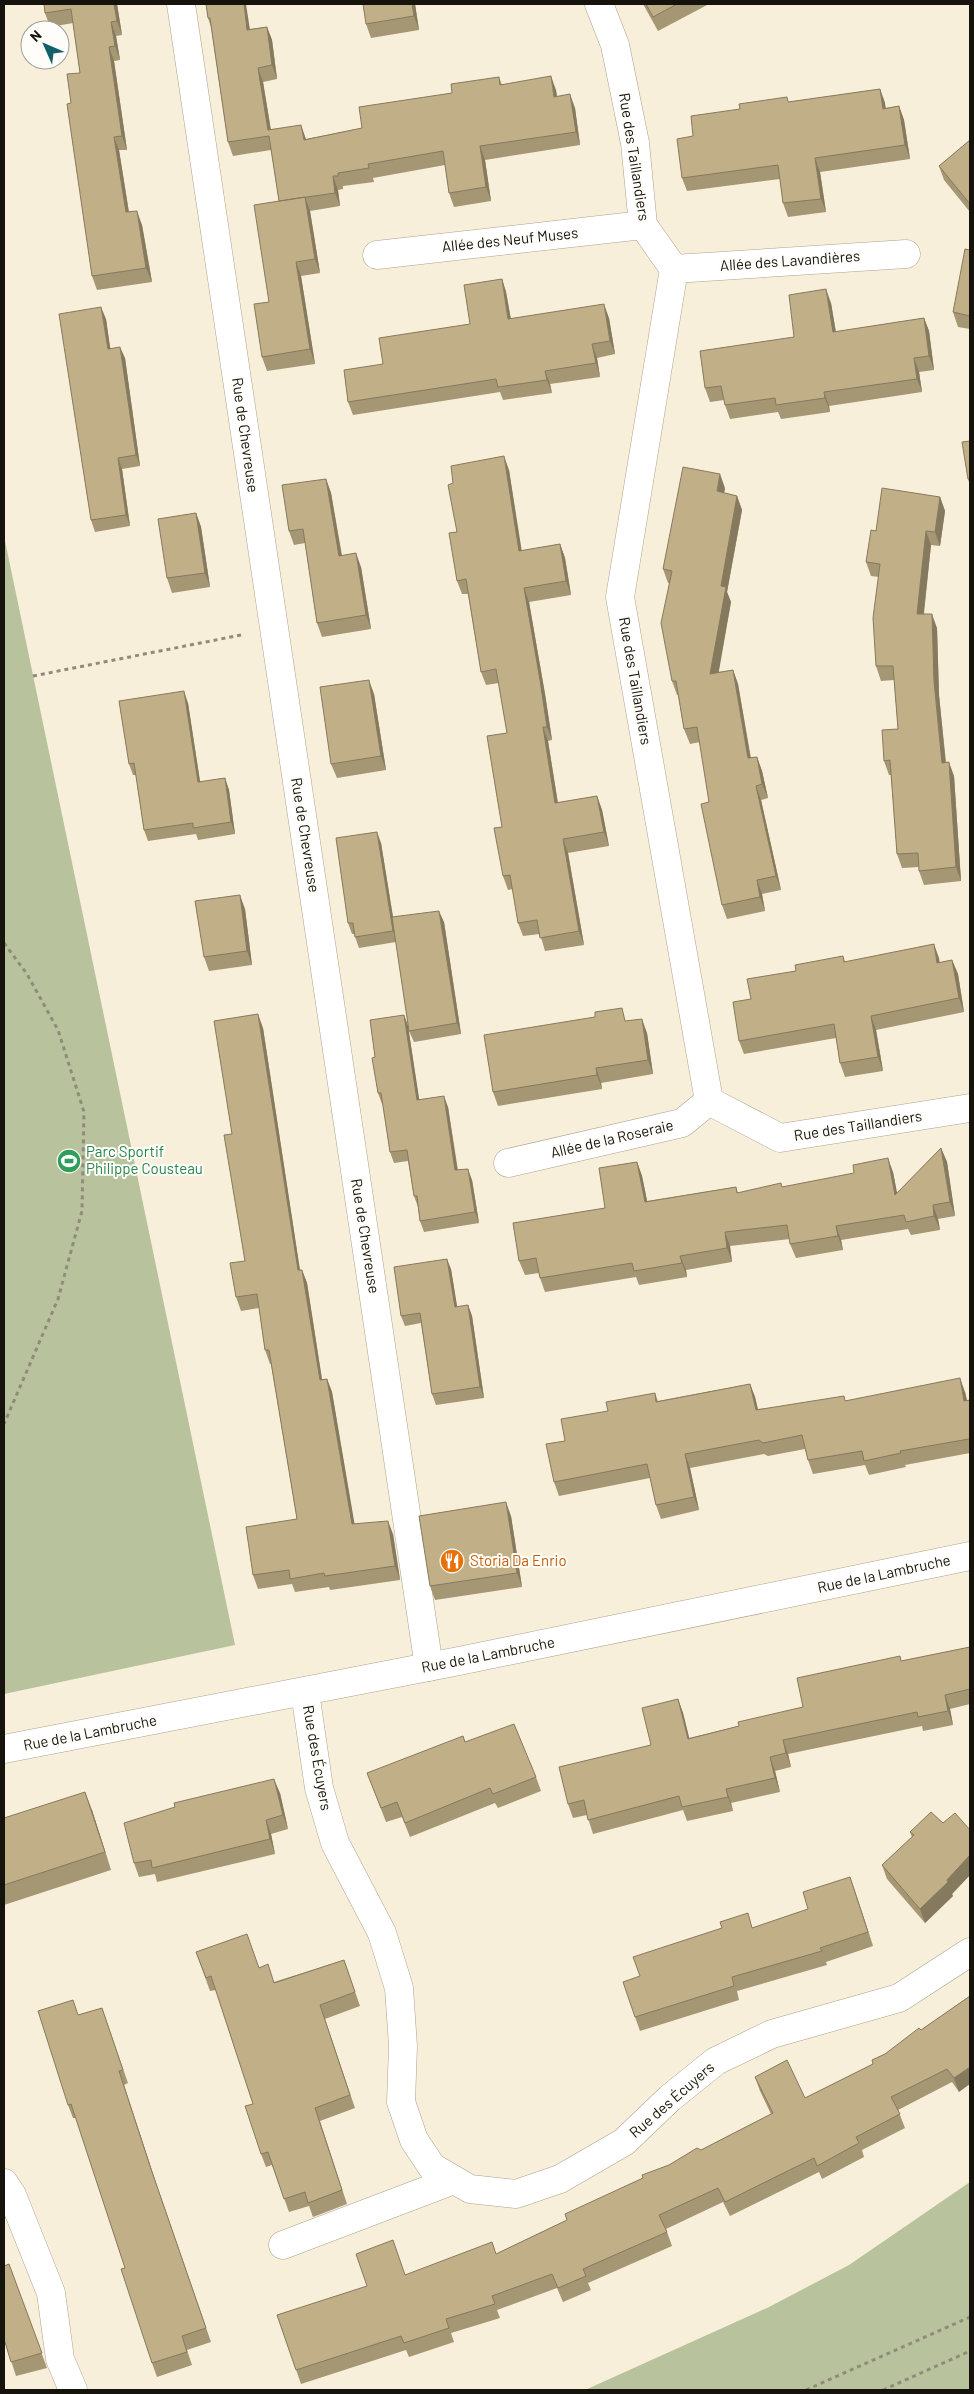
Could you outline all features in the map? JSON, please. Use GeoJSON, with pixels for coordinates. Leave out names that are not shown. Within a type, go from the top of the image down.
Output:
{"type":"FeatureCollection","features":[{"type":"Feature","properties":{"kind":"street","name":"Rue de Chevreuse"},"geometry":{"type":"LineString","coordinates":[[180,4],[429,1667]]}},
{"type":"Feature","properties":{"kind":"street","name":"Rue des Taillandiers"},"geometry":{"type":"LineString","coordinates":[[599,4],[615,45],[635,143],[643,225],[674,269],[620,597],[709,1101],[780,1138],[970,1108]]}},
{"type":"Feature","properties":{"kind":"street","name":"Allée des Neuf Muses"},"geometry":{"type":"LineString","coordinates":[[377,255],[643,225]]}},
{"type":"Feature","properties":{"kind":"street","name":"Allée des Lavandières"},"geometry":{"type":"LineString","coordinates":[[674,269],[906,254]]}},
{"type":"Feature","properties":{"kind":"street","name":"Allée de la Roseraie"},"geometry":{"type":"LineString","coordinates":[[508,1163],[682,1123],[709,1101]]}},
{"type":"Feature","properties":{"kind":"street","name":"Rue de la Lambruche"},"geometry":{"type":"LineString","coordinates":[[4,1749],[305,1692],[970,1556]]}},
{"type":"Feature","properties":{"kind":"street","name":"Rue des Écuyers"},"geometry":{"type":"LineString","coordinates":[[305,1692],[319,1788],[335,1843],[382,1933],[399,1988],[403,2046],[401,2102],[414,2140],[432,2167],[470,2189],[516,2194],[560,2179],[624,2142],[670,2098],[716,2061],[772,2034],[899,1998],[970,1952]]}},
{"type":"Feature","properties":{"kind":"street"},"geometry":{"type":"LineString","coordinates":[[283,2245],[454,2180]]}},
{"type":"Feature","properties":{"kind":"street"},"geometry":{"type":"LineString","coordinates":[[4,2182],[12,2196],[14,2227],[51,2293],[60,2359],[73,2390]]}},
{"type":"Feature","properties":{"kind":"path"},"geometry":{"type":"LineString","coordinates":[[33,676],[274,628]]}},
{"type":"Feature","properties":{"kind":"path"},"geometry":{"type":"LineString","coordinates":[[4,943],[27,974],[58,1030],[84,1112],[82,1212],[58,1299],[4,1424]]}},
{"type":"Feature","properties":{"kind":"path"},"geometry":{"type":"LineString","coordinates":[[806,2390],[970,2317]]}},
{"type":"Feature","properties":{"kind":"path"},"geometry":{"type":"LineString","coordinates":[[883,2390],[970,2351]]}},
{"type":"Feature","properties":{"kind":"green space","name":"Parc Sportif Philippe Cousteau"},"geometry":{"type":"Polygon","coordinates":[[[4,536],[235,1645],[4,1694],[4,536]]]}},
{"type":"Feature","properties":{"kind":"green space"},"geometry":{"type":"Polygon","coordinates":[[[970,2182],[970,2390],[585,2390],[769,2307],[849,2265],[970,2182]]]}},
{"type":"Feature","properties":{"kind":"building"},"geometry":{"type":"Polygon","coordinates":[[[44,4],[114,4],[117,21],[111,22],[115,46],[109,47],[122,136],[114,137],[126,212],[137,211],[146,268],[92,276],[67,104],[71,103],[67,74],[80,73],[71,9],[45,13],[44,4]]]}},
{"type":"Feature","properties":{"kind":"building"},"geometry":{"type":"Polygon","coordinates":[[[206,4],[244,4],[247,30],[267,27],[272,65],[258,68],[268,130],[301,125],[304,140],[362,128],[359,107],[452,93],[451,84],[499,77],[500,85],[551,76],[554,97],[570,94],[576,132],[480,146],[486,187],[449,193],[443,151],[368,164],[369,168],[338,173],[338,176],[333,176],[335,193],[279,201],[269,136],[228,142],[210,18],[208,18],[206,4]]]}},
{"type":"Feature","properties":{"kind":"building"},"geometry":{"type":"Polygon","coordinates":[[[363,4],[412,4],[414,16],[366,24],[363,4]]]}},
{"type":"Feature","properties":{"kind":"building"},"geometry":{"type":"Polygon","coordinates":[[[646,4],[677,4],[653,17],[646,4]]]}},
{"type":"Feature","properties":{"kind":"building"},"geometry":{"type":"Polygon","coordinates":[[[880,89],[883,109],[899,106],[905,145],[815,158],[821,199],[783,203],[778,165],[682,178],[677,139],[693,136],[691,116],[740,109],[739,104],[787,97],[788,102],[880,89]]]}},
{"type":"Feature","properties":{"kind":"building"},"geometry":{"type":"Polygon","coordinates":[[[970,140],[970,204],[939,166],[970,140]]]}},
{"type":"Feature","properties":{"kind":"building"},"geometry":{"type":"Polygon","coordinates":[[[305,197],[315,259],[296,262],[310,349],[262,357],[254,304],[269,302],[254,205],[305,197]]]}},
{"type":"Feature","properties":{"kind":"building"},"geometry":{"type":"Polygon","coordinates":[[[965,249],[970,250],[970,316],[953,312],[965,249]]]}},
{"type":"Feature","properties":{"kind":"building"},"geometry":{"type":"Polygon","coordinates":[[[502,279],[508,319],[604,304],[610,341],[592,344],[596,363],[545,371],[547,380],[498,387],[496,379],[348,402],[344,370],[383,364],[379,338],[470,324],[464,285],[502,279]]]}},
{"type":"Feature","properties":{"kind":"building"},"geometry":{"type":"Polygon","coordinates":[[[826,289],[833,332],[924,318],[929,356],[914,358],[917,379],[824,392],[825,398],[776,405],[775,398],[725,405],[721,386],[705,388],[700,351],[794,337],[789,295],[826,289]]]}},
{"type":"Feature","properties":{"kind":"building"},"geometry":{"type":"Polygon","coordinates":[[[101,307],[108,349],[120,347],[136,455],[118,458],[126,515],[91,520],[59,314],[101,307]]]}},
{"type":"Feature","properties":{"kind":"building"},"geometry":{"type":"Polygon","coordinates":[[[970,441],[970,479],[968,479],[962,442],[970,441]]]}},
{"type":"Feature","properties":{"kind":"building"},"geometry":{"type":"Polygon","coordinates":[[[504,456],[519,551],[560,544],[566,581],[524,588],[547,727],[543,727],[555,803],[597,796],[604,832],[563,839],[579,931],[540,938],[537,920],[518,923],[510,875],[503,876],[494,828],[502,827],[487,736],[507,733],[496,669],[481,672],[466,579],[457,581],[449,533],[457,532],[448,485],[453,483],[451,466],[504,456]]]}},
{"type":"Feature","properties":{"kind":"building"},"geometry":{"type":"Polygon","coordinates":[[[683,467],[720,474],[717,491],[737,496],[721,586],[726,587],[710,674],[733,670],[748,758],[757,757],[762,784],[756,786],[776,876],[757,880],[760,897],[722,905],[701,804],[709,802],[697,727],[684,729],[676,681],[672,681],[661,623],[672,571],[663,569],[683,467]]]}},
{"type":"Feature","properties":{"kind":"building"},"geometry":{"type":"Polygon","coordinates":[[[326,479],[339,556],[356,553],[366,615],[317,623],[303,529],[289,531],[282,485],[326,479]]]}},
{"type":"Feature","properties":{"kind":"building"},"geometry":{"type":"Polygon","coordinates":[[[882,488],[940,497],[935,532],[926,531],[917,614],[932,614],[934,681],[942,763],[949,762],[956,867],[919,871],[918,853],[897,854],[890,760],[884,761],[882,730],[898,729],[893,666],[876,666],[873,618],[880,564],[866,562],[871,530],[876,531],[882,488]]]}},
{"type":"Feature","properties":{"kind":"building"},"geometry":{"type":"Polygon","coordinates":[[[196,513],[205,573],[167,578],[158,519],[196,513]]]}},
{"type":"Feature","properties":{"kind":"building"},"geometry":{"type":"Polygon","coordinates":[[[369,680],[381,756],[331,764],[320,687],[369,680]]]}},
{"type":"Feature","properties":{"kind":"building"},"geometry":{"type":"Polygon","coordinates":[[[184,691],[198,782],[225,778],[231,822],[193,828],[193,823],[144,830],[134,763],[129,764],[119,701],[184,691]]]}},
{"type":"Feature","properties":{"kind":"building"},"geometry":{"type":"Polygon","coordinates":[[[377,832],[393,931],[355,937],[353,923],[348,923],[336,838],[377,832]]]}},
{"type":"Feature","properties":{"kind":"building"},"geometry":{"type":"Polygon","coordinates":[[[240,895],[247,951],[204,957],[195,901],[240,895]]]}},
{"type":"Feature","properties":{"kind":"building"},"geometry":{"type":"Polygon","coordinates":[[[439,911],[457,1023],[409,1031],[392,917],[439,911]]]}},
{"type":"Feature","properties":{"kind":"building"},"geometry":{"type":"Polygon","coordinates":[[[934,944],[937,963],[952,960],[959,998],[871,1016],[878,1057],[840,1063],[834,1024],[739,1041],[733,1002],[751,999],[747,979],[796,971],[795,965],[843,956],[844,962],[934,944]]]}},
{"type":"Feature","properties":{"kind":"building"},"geometry":{"type":"Polygon","coordinates":[[[622,1008],[625,1021],[642,1019],[648,1060],[596,1068],[597,1075],[493,1092],[484,1035],[595,1017],[595,1012],[622,1008]]]}},
{"type":"Feature","properties":{"kind":"building"},"geometry":{"type":"Polygon","coordinates":[[[258,1014],[298,1270],[302,1270],[320,1380],[327,1379],[352,1524],[388,1521],[395,1566],[325,1576],[324,1573],[290,1579],[289,1570],[253,1575],[246,1527],[297,1519],[269,1350],[265,1350],[257,1294],[236,1297],[230,1263],[245,1261],[224,1135],[232,1134],[214,1021],[258,1014]]]}},
{"type":"Feature","properties":{"kind":"building"},"geometry":{"type":"Polygon","coordinates":[[[404,1015],[417,1100],[444,1096],[455,1170],[468,1169],[475,1212],[420,1221],[417,1196],[414,1196],[407,1150],[390,1152],[381,1093],[378,1093],[372,1058],[375,1057],[370,1020],[404,1015]]]}},
{"type":"Feature","properties":{"kind":"building"},"geometry":{"type":"Polygon","coordinates":[[[941,1148],[950,1202],[933,1205],[934,1216],[906,1222],[904,1215],[836,1226],[838,1236],[790,1244],[787,1225],[725,1232],[727,1248],[680,1256],[682,1263],[634,1271],[632,1263],[540,1278],[536,1258],[519,1261],[513,1223],[605,1208],[599,1168],[637,1162],[645,1202],[736,1187],[737,1193],[781,1183],[782,1187],[854,1173],[853,1165],[888,1158],[895,1195],[941,1148]]]}},
{"type":"Feature","properties":{"kind":"building"},"geometry":{"type":"Polygon","coordinates":[[[447,1259],[455,1307],[468,1305],[480,1387],[432,1394],[420,1313],[401,1316],[394,1267],[447,1259]]]}},
{"type":"Feature","properties":{"kind":"building"},"geometry":{"type":"Polygon","coordinates":[[[960,1378],[964,1401],[970,1400],[970,1439],[900,1451],[901,1453],[864,1461],[862,1451],[808,1460],[802,1435],[763,1443],[759,1440],[685,1454],[694,1497],[656,1505],[647,1464],[554,1482],[546,1444],[565,1441],[561,1419],[608,1411],[606,1402],[655,1393],[656,1402],[750,1384],[756,1410],[844,1396],[845,1401],[960,1378]]]}},
{"type":"Feature","properties":{"kind":"building"},"geometry":{"type":"Polygon","coordinates":[[[506,1502],[517,1573],[430,1586],[419,1516],[506,1502]]]}},
{"type":"Feature","properties":{"kind":"building"},"geometry":{"type":"Polygon","coordinates":[[[970,1647],[970,1689],[945,1695],[948,1711],[918,1717],[917,1712],[783,1740],[786,1753],[770,1757],[775,1778],[726,1789],[728,1797],[682,1807],[679,1796],[588,1820],[584,1800],[568,1804],[559,1767],[651,1745],[642,1708],[678,1699],[688,1739],[739,1726],[738,1722],[803,1707],[797,1678],[900,1656],[901,1661],[970,1647]]]}},
{"type":"Feature","properties":{"kind":"building"},"geometry":{"type":"Polygon","coordinates":[[[514,1724],[536,1777],[493,1794],[490,1788],[405,1823],[397,1802],[381,1808],[367,1773],[463,1736],[465,1742],[514,1724]]]}},
{"type":"Feature","properties":{"kind":"building"},"geometry":{"type":"Polygon","coordinates":[[[274,1779],[283,1815],[266,1820],[270,1839],[152,1868],[151,1860],[134,1863],[124,1823],[175,1807],[174,1803],[274,1779]]]}},
{"type":"Feature","properties":{"kind":"building"},"geometry":{"type":"Polygon","coordinates":[[[85,1792],[105,1852],[4,1885],[4,1818],[85,1792]]]}},
{"type":"Feature","properties":{"kind":"building"},"geometry":{"type":"Polygon","coordinates":[[[931,1812],[943,1823],[955,1813],[970,1830],[970,1855],[947,1880],[948,1882],[920,1909],[882,1865],[914,1835],[910,1832],[931,1812]]]}},
{"type":"Feature","properties":{"kind":"building"},"geometry":{"type":"Polygon","coordinates":[[[850,1877],[868,1932],[820,1948],[822,1951],[732,1977],[734,1986],[635,2017],[623,1982],[640,1976],[633,1957],[722,1928],[720,1922],[748,1913],[752,1928],[808,1909],[803,1892],[850,1877]]]}},
{"type":"Feature","properties":{"kind":"building"},"geometry":{"type":"Polygon","coordinates":[[[247,1934],[259,1968],[268,1964],[274,1983],[344,1960],[355,1992],[320,2005],[350,2095],[315,2108],[342,2190],[308,2203],[305,2192],[284,2199],[268,2152],[261,2154],[245,2106],[253,2104],[211,1976],[206,1978],[196,1952],[247,1934]]]}},
{"type":"Feature","properties":{"kind":"building"},"geometry":{"type":"Polygon","coordinates":[[[970,1996],[970,2067],[954,2078],[947,2069],[891,2097],[900,2114],[856,2137],[859,2143],[817,2166],[814,2158],[725,2202],[718,2188],[659,2215],[667,2232],[583,2269],[586,2276],[558,2288],[552,2274],[492,2296],[495,2304],[446,2319],[449,2328],[404,2343],[401,2336],[296,2370],[277,2315],[367,2286],[356,2254],[393,2240],[405,2275],[492,2242],[496,2254],[567,2220],[565,2214],[643,2178],[642,2175],[669,2165],[697,2148],[701,2150],[773,2113],[755,2077],[787,2060],[805,2098],[873,2064],[872,2060],[885,2054],[919,2028],[921,2030],[970,1996]]]}},
{"type":"Feature","properties":{"kind":"building"},"geometry":{"type":"Polygon","coordinates":[[[73,2000],[78,2015],[102,2008],[123,2070],[119,2071],[206,2328],[182,2336],[187,2352],[152,2363],[121,2269],[125,2268],[71,2104],[68,2105],[38,2011],[73,2000]]]}},
{"type":"Feature","properties":{"kind":"building"},"geometry":{"type":"Polygon","coordinates":[[[9,2264],[42,2353],[11,2362],[4,2339],[4,2266],[9,2264]]]}},
{"type":"Feature","properties":{"kind":"place","name":"Parc Sportif Philippe Cousteau"},"geometry":{"type":"Point","coordinates":[69,1161]}},
{"type":"Feature","properties":{"kind":"place","name":"Storia Da Enrio"},"geometry":{"type":"Point","coordinates":[452,1561]}}]}
